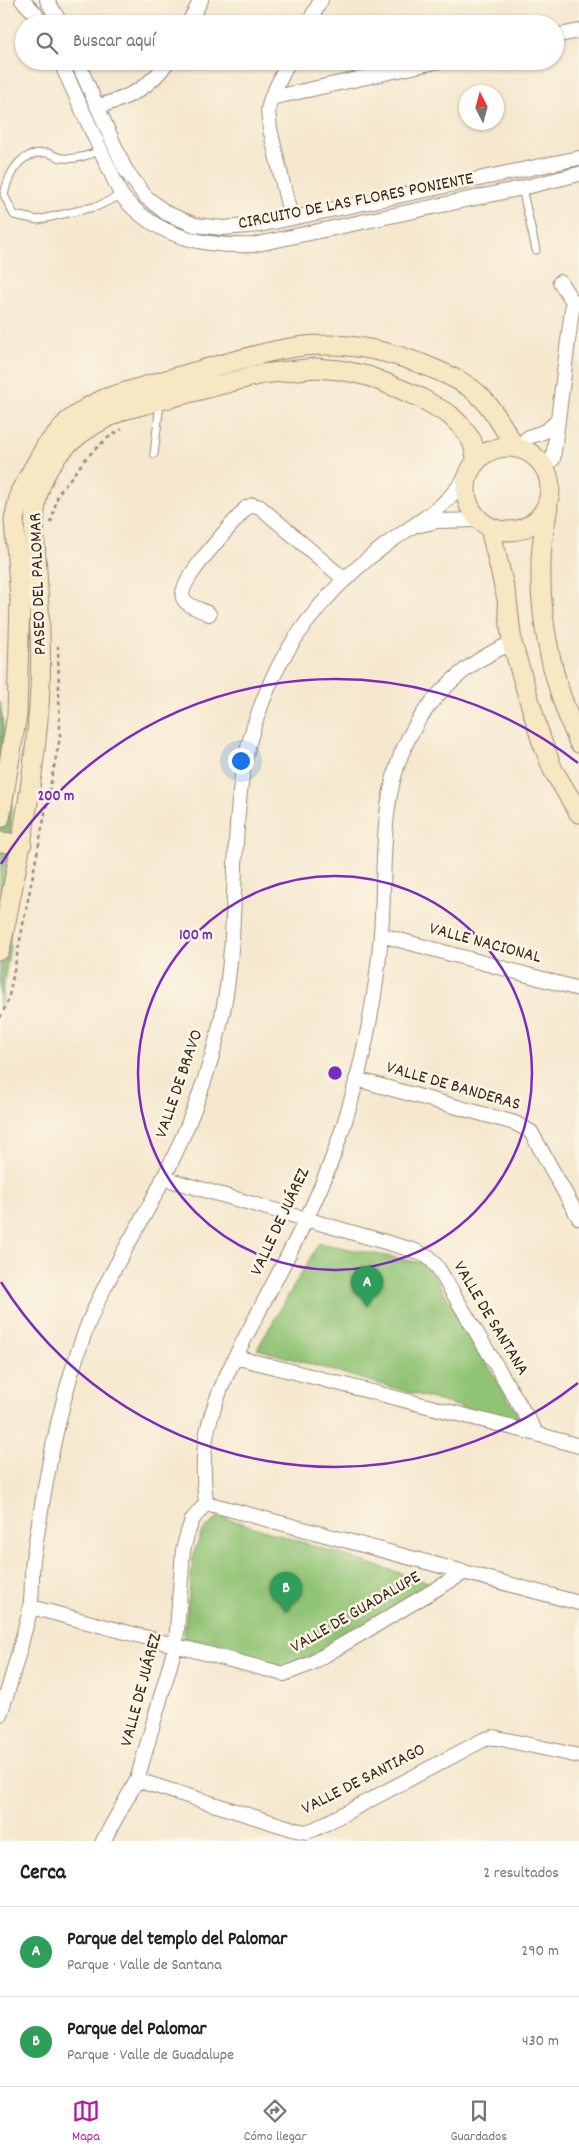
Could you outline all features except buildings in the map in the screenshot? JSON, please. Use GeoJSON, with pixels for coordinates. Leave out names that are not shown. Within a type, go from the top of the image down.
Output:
{"type":"FeatureCollection","features":[{"type":"Feature","properties":{"kind":"street"},"geometry":{"type":"LineString","coordinates":[[22,0],[36,15]]}},
{"type":"Feature","properties":{"kind":"street"},"geometry":{"type":"LineString","coordinates":[[47,0],[56,15]]}},
{"type":"Feature","properties":{"kind":"street"},"geometry":{"type":"LineString","coordinates":[[192,15],[200,0]]}},
{"type":"Feature","properties":{"kind":"street"},"geometry":{"type":"LineString","coordinates":[[313,15],[321,0]]}},
{"type":"Feature","properties":{"kind":"street"},"geometry":{"type":"LineString","coordinates":[[564,34],[579,31]]}},
{"type":"Feature","properties":{"kind":"street","name":"CIRCUITO DE LAS FLORES PONIENTE"},"geometry":{"type":"LineString","coordinates":[[64,70],[121,195],[133,210],[158,227],[200,243],[225,246],[253,245],[522,188],[579,174]]}},
{"type":"Feature","properties":{"kind":"street","name":"CIRCUITO DE LAS FLORES PONIENTE"},"geometry":{"type":"LineString","coordinates":[[82,70],[124,169],[145,196],[166,213],[196,225],[224,228],[259,225],[579,158]]}},
{"type":"Feature","properties":{"kind":"street"},"geometry":{"type":"LineString","coordinates":[[97,106],[111,103],[138,91],[162,70]]}},
{"type":"Feature","properties":{"kind":"street"},"geometry":{"type":"LineString","coordinates":[[285,70],[271,98],[268,110],[270,129],[291,218]]}},
{"type":"Feature","properties":{"kind":"street"},"geometry":{"type":"LineString","coordinates":[[271,98],[399,70]]}},
{"type":"Feature","properties":{"kind":"street"},"geometry":{"type":"LineString","coordinates":[[390,197],[394,215]]}},
{"type":"Feature","properties":{"kind":"street"},"geometry":{"type":"LineString","coordinates":[[544,467],[553,459],[573,302],[560,282]]}},
{"type":"Feature","properties":{"kind":"street","name":"PASEO DEL PALOMAR"},"geometry":{"type":"LineString","coordinates":[[0,818],[17,715],[29,596],[34,518],[40,487],[61,450],[101,419],[159,391],[250,357],[296,347],[323,345],[387,352],[446,373],[470,388],[488,406],[518,448]]}},
{"type":"Feature","properties":{"kind":"street","name":"PASEO DEL PALOMAR"},"geometry":{"type":"LineString","coordinates":[[159,391],[262,374],[315,368],[340,370],[368,376],[421,398],[450,415],[472,441],[473,466]]}},
{"type":"Feature","properties":{"kind":"street"},"geometry":{"type":"LineString","coordinates":[[518,448],[530,436],[546,430],[557,421]]}},
{"type":"Feature","properties":{"kind":"street"},"geometry":{"type":"LineString","coordinates":[[579,743],[563,705],[548,647],[541,601],[540,560],[551,490],[549,478],[537,458],[518,448],[501,447],[488,452],[473,466],[465,489],[468,506],[484,524],[507,599],[512,643],[547,755],[553,770],[579,813]]}},
{"type":"Feature","properties":{"kind":"street","name":"VALLE DE BRAVO"},"geometry":{"type":"LineString","coordinates":[[0,1714],[31,1607],[31,1575],[44,1493],[65,1397],[85,1330],[108,1281],[163,1178],[196,1106],[208,1070],[223,1011],[235,906],[240,796],[245,762],[254,726],[272,679],[312,616],[346,580],[387,544],[444,504],[457,492],[473,466]]}},
{"type":"Feature","properties":{"kind":"street"},"geometry":{"type":"LineString","coordinates":[[209,614],[186,602],[182,596],[184,587],[197,566],[246,508],[253,505],[260,507],[346,580]]}},
{"type":"Feature","properties":{"kind":"street"},"geometry":{"type":"LineString","coordinates":[[484,524],[503,532],[517,531],[530,526],[541,517],[548,505]]}},
{"type":"Feature","properties":{"kind":"street","name":"VALLE DE BRAVO"},"geometry":{"type":"LineString","coordinates":[[412,527],[438,521],[484,524]]}},
{"type":"Feature","properties":{"kind":"street","name":"PASEO DEL PALOMAR"},"geometry":{"type":"LineString","coordinates":[[0,950],[22,844],[34,766],[40,689],[41,646],[29,596]]}},
{"type":"Feature","properties":{"kind":"street","name":"VALLE DE JUÁREZ"},"geometry":{"type":"LineString","coordinates":[[103,1841],[137,1780],[176,1644],[183,1550],[192,1520],[206,1503],[202,1472],[207,1429],[235,1357],[306,1220],[335,1151],[356,1079],[371,1019],[381,935],[386,818],[390,791],[409,737],[436,696],[452,680],[476,661],[512,643]]}},
{"type":"Feature","properties":{"kind":"street"},"geometry":{"type":"LineString","coordinates":[[0,842],[22,844]]}},
{"type":"Feature","properties":{"kind":"street","name":"VALLE NACIONAL"},"geometry":{"type":"LineString","coordinates":[[381,935],[579,989]]}},
{"type":"Feature","properties":{"kind":"street","name":"VALLE DE BANDERAS"},"geometry":{"type":"LineString","coordinates":[[356,1079],[515,1123],[532,1132],[579,1218]]}},
{"type":"Feature","properties":{"kind":"street","name":"VALLE DE SANTANA"},"geometry":{"type":"LineString","coordinates":[[163,1178],[413,1250],[429,1257],[438,1268],[537,1434]]}},
{"type":"Feature","properties":{"kind":"street"},"geometry":{"type":"LineString","coordinates":[[235,1357],[579,1446]]}},
{"type":"Feature","properties":{"kind":"street","name":"VALLE DE GUADALUPE"},"geometry":{"type":"LineString","coordinates":[[206,1503],[579,1603]]}},
{"type":"Feature","properties":{"kind":"street","name":"VALLE DE GUADALUPE"},"geometry":{"type":"LineString","coordinates":[[31,1607],[284,1674],[310,1664],[465,1572]]}},
{"type":"Feature","properties":{"kind":"street","name":"VALLE DE SANTIAGO"},"geometry":{"type":"LineString","coordinates":[[137,1780],[306,1832],[493,1737],[579,1756]]}},
{"type":"Feature","properties":{"kind":"lane"},"geometry":{"type":"LineString","coordinates":[[100,151],[77,158],[60,158],[50,153],[31,154],[18,162],[7,180],[4,196],[14,215],[38,220],[98,206],[121,195]]}},
{"type":"Feature","properties":{"kind":"lane"},"geometry":{"type":"LineString","coordinates":[[522,188],[536,250]]}},
{"type":"Feature","properties":{"kind":"lane"},"geometry":{"type":"LineString","coordinates":[[154,454],[159,391]]}},
{"type":"Feature","properties":{"kind":"green space"},"geometry":{"type":"Polygon","coordinates":[[[0,702],[12,787],[10,949],[0,1006],[0,702]]]}},
{"type":"Feature","properties":{"kind":"green space"},"geometry":{"type":"Polygon","coordinates":[[[319,1243],[427,1264],[524,1425],[257,1349],[319,1243]]]}},
{"type":"Feature","properties":{"kind":"green space"},"geometry":{"type":"Polygon","coordinates":[[[219,1516],[435,1584],[287,1670],[183,1641],[194,1552],[202,1532],[219,1516]]]}},
{"type":"Feature","properties":{"kind":"place","name":"Parque del templo del Palomar"},"geometry":{"type":"Point","coordinates":[367,1307]}},
{"type":"Feature","properties":{"kind":"place","name":"Parque del Palomar"},"geometry":{"type":"Point","coordinates":[286,1613]}}]}
